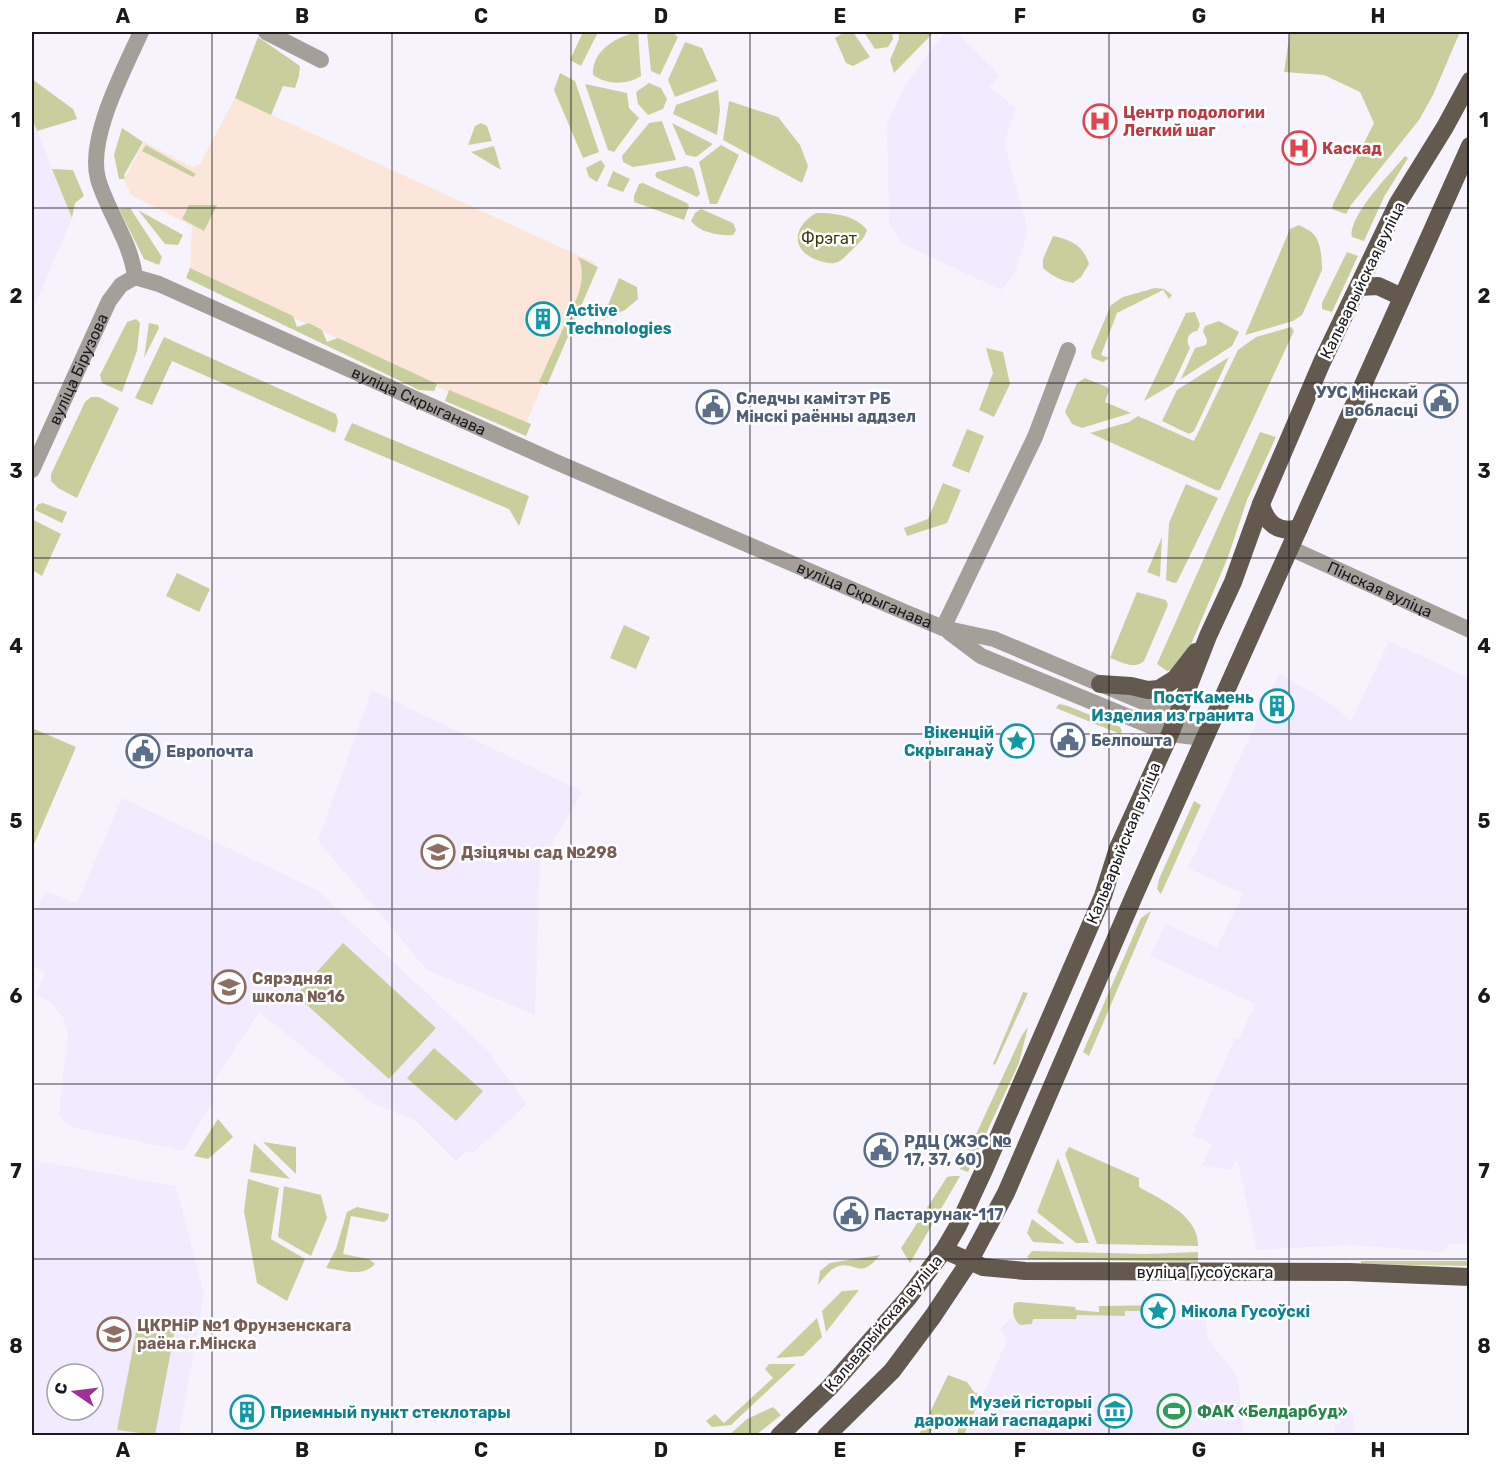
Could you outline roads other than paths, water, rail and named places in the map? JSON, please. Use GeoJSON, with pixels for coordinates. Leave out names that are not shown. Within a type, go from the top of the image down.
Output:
{"type":"FeatureCollection","features":[{"type":"Feature","properties":{"kind":"main road","name":"Кальварыйская вуліца"},"geometry":{"type":"LineString","coordinates":[[779,1436],[831,1387],[922,1281],[944,1251],[982,1176],[1102,896],[1118,848],[1170,734],[1208,636],[1233,582],[1261,504],[1322,362],[1398,203],[1445,127],[1470,81]]}},
{"type":"Feature","properties":{"kind":"main road","name":"Кальварыйская вуліца"},"geometry":{"type":"LineString","coordinates":[[826,1436],[892,1371],[946,1298],[969,1262],[1006,1193],[1120,928],[1470,146]]}},
{"type":"Feature","properties":{"kind":"main road"},"geometry":{"type":"LineString","coordinates":[[1359,287],[1378,286],[1402,297]]}},
{"type":"Feature","properties":{"kind":"main road"},"geometry":{"type":"LineString","coordinates":[[1261,504],[1267,520],[1272,525],[1284,530],[1299,528]]}},
{"type":"Feature","properties":{"kind":"main road"},"geometry":{"type":"LineString","coordinates":[[1100,684],[1131,686],[1148,690],[1159,689],[1175,679],[1208,636]]}},
{"type":"Feature","properties":{"kind":"main road","name":"вуліца Гусоўскага"},"geometry":{"type":"LineString","coordinates":[[944,1251],[983,1267],[1034,1272],[1349,1272],[1470,1277]]}},
{"type":"Feature","properties":{"kind":"street"},"geometry":{"type":"LineString","coordinates":[[135,278],[130,252],[98,179],[96,165],[97,147],[108,108],[141,32]]}},
{"type":"Feature","properties":{"kind":"street"},"geometry":{"type":"LineString","coordinates":[[266,32],[321,60]]}},
{"type":"Feature","properties":{"kind":"street","name":"вуліца Бірузова"},"geometry":{"type":"LineString","coordinates":[[32,470],[109,301],[121,285],[135,278]]}},
{"type":"Feature","properties":{"kind":"street","name":"вуліца Скрыганава"},"geometry":{"type":"LineString","coordinates":[[135,278],[159,284],[734,540],[943,628],[994,639],[1176,716],[1205,738]]}},
{"type":"Feature","properties":{"kind":"street"},"geometry":{"type":"LineString","coordinates":[[943,628],[1035,437],[1068,350]]}},
{"type":"Feature","properties":{"kind":"street","name":"Пінская вуліца"},"geometry":{"type":"LineString","coordinates":[[1290,548],[1470,630]]}},
{"type":"Feature","properties":{"kind":"street","name":"вуліца Скрыганава"},"geometry":{"type":"LineString","coordinates":[[943,628],[981,656],[1170,734],[1205,738]]}},
{"type":"Feature","properties":{"kind":"place","name":"Центр подологии Легкий шаг"},"geometry":{"type":"Point","coordinates":[1100,121]}},
{"type":"Feature","properties":{"kind":"place","name":"Каскад"},"geometry":{"type":"Point","coordinates":[1299,148]}},
{"type":"Feature","properties":{"kind":"place","name":"Active Technologies"},"geometry":{"type":"Point","coordinates":[543,319]}},
{"type":"Feature","properties":{"kind":"place","name":"УУС Мінскай вобласці"},"geometry":{"type":"Point","coordinates":[1441,401]}},
{"type":"Feature","properties":{"kind":"place","name":"Следчы камітэт РБ Мінскі раённы аддзел"},"geometry":{"type":"Point","coordinates":[713,407]}},
{"type":"Feature","properties":{"kind":"place","name":"ПостКамень Изделия из гранита"},"geometry":{"type":"Point","coordinates":[1277,706]}},
{"type":"Feature","properties":{"kind":"place","name":"Белпошта"},"geometry":{"type":"Point","coordinates":[1068,740]}},
{"type":"Feature","properties":{"kind":"place","name":"Вікенцій Скрыганаў"},"geometry":{"type":"Point","coordinates":[1017,741]}},
{"type":"Feature","properties":{"kind":"place","name":"Европочта"},"geometry":{"type":"Point","coordinates":[143,751]}},
{"type":"Feature","properties":{"kind":"place","name":"Дзіцячы сад №298"},"geometry":{"type":"Point","coordinates":[438,852]}},
{"type":"Feature","properties":{"kind":"place","name":"Сярэдняя школа №16"},"geometry":{"type":"Point","coordinates":[229,987]}},
{"type":"Feature","properties":{"kind":"place","name":"РДЦ (ЖЭС № 17, 37, 60)"},"geometry":{"type":"Point","coordinates":[881,1150]}},
{"type":"Feature","properties":{"kind":"place","name":"Пастарунак-117"},"geometry":{"type":"Point","coordinates":[851,1214]}},
{"type":"Feature","properties":{"kind":"place","name":"Мікола Гусоўскі"},"geometry":{"type":"Point","coordinates":[1158,1311]}},
{"type":"Feature","properties":{"kind":"place","name":"ЦКРНіР №1 Фрунзенскага раёна г.Мінска"},"geometry":{"type":"Point","coordinates":[114,1334]}},
{"type":"Feature","properties":{"kind":"place","name":"Музей гісторыі дарожнай гаспадаркі"},"geometry":{"type":"Point","coordinates":[1115,1411]}},
{"type":"Feature","properties":{"kind":"place","name":"ФАК «Белдарбуд»"},"geometry":{"type":"Point","coordinates":[1174,1411]}},
{"type":"Feature","properties":{"kind":"place","name":"Приемный пункт стеклотары"},"geometry":{"type":"Point","coordinates":[247,1412]}},
{"type":"Feature","properties":{"kind":"park label","name":"Фрэгат"},"geometry":{"type":"Point","coordinates":[829,238]}}]}
